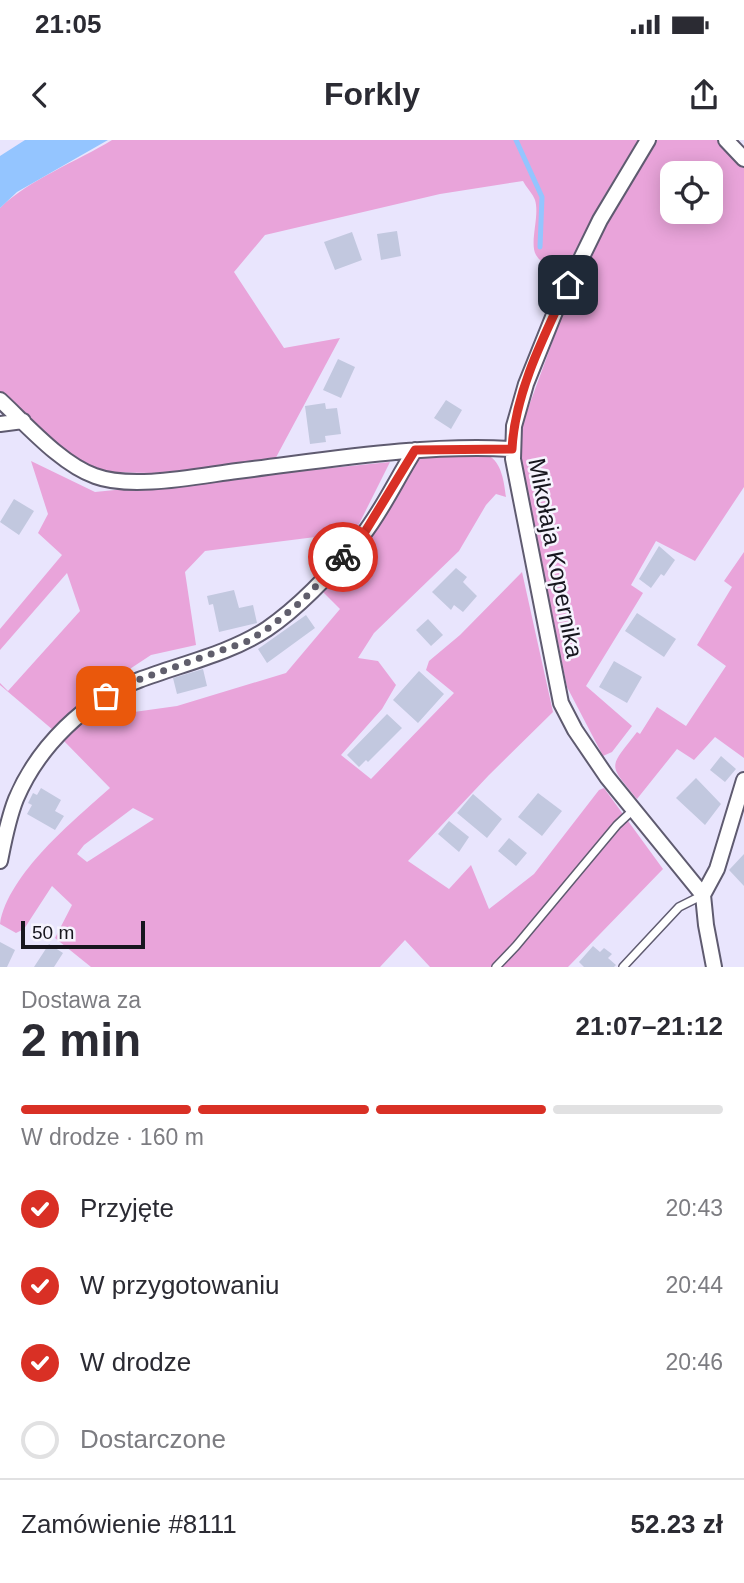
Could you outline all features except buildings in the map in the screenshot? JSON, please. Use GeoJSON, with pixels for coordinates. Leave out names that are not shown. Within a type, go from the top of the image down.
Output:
{"type":"FeatureCollection","features":[{"type":"Feature","properties":{"kind":"street","name":"Mikołaja Kopernika"},"geometry":{"type":"LineString","coordinates":[[648,140],[600,220],[555,312],[526,384],[514,426],[512,449],[516,481],[561,703],[575,730],[632,811],[703,895]]}},
{"type":"Feature","properties":{"kind":"street"},"geometry":{"type":"LineString","coordinates":[[726,140],[744,159]]}},
{"type":"Feature","properties":{"kind":"street"},"geometry":{"type":"LineString","coordinates":[[0,400],[82,470],[114,480],[171,479],[415,450],[512,449]]}},
{"type":"Feature","properties":{"kind":"street"},"geometry":{"type":"LineString","coordinates":[[0,424],[23,421]]}},
{"type":"Feature","properties":{"kind":"street"},"geometry":{"type":"LineString","coordinates":[[0,861],[15,802],[25,780],[43,752],[76,718],[106,696],[135,681],[248,641],[270,627],[303,600],[363,535],[415,450]]}},
{"type":"Feature","properties":{"kind":"street"},"geometry":{"type":"LineString","coordinates":[[713,967],[703,895],[717,869],[744,780]]}},
{"type":"Feature","properties":{"kind":"lane"},"geometry":{"type":"LineString","coordinates":[[496,967],[617,825],[632,811]]}},
{"type":"Feature","properties":{"kind":"lane"},"geometry":{"type":"LineString","coordinates":[[623,967],[679,907],[703,895]]}},
{"type":"Feature","properties":{"kind":"shaded area"},"geometry":{"type":"Polygon","coordinates":[[[112,140],[638,140],[601,201],[563,274],[536,255],[536,206],[523,181],[440,194],[265,235],[234,272],[284,348],[340,338],[273,463],[153,473],[96,472],[62,447],[0,392],[0,208],[39,180],[112,140]]]}},
{"type":"Feature","properties":{"kind":"shaded area"},"geometry":{"type":"Polygon","coordinates":[[[657,140],[720,140],[744,166],[744,487],[695,561],[656,541],[631,585],[643,593],[586,686],[632,726],[612,752],[603,756],[567,687],[520,456],[522,425],[560,321],[591,252],[619,199],[657,140]]]}},
{"type":"Feature","properties":{"kind":"shaded area"},"geometry":{"type":"Polygon","coordinates":[[[442,453],[488,455],[499,468],[506,497],[496,494],[486,505],[459,551],[374,633],[358,658],[378,661],[396,685],[382,709],[341,755],[371,779],[454,693],[426,670],[429,661],[460,635],[522,572],[553,712],[408,861],[449,889],[471,865],[489,909],[534,874],[599,790],[604,788],[663,869],[568,967],[430,967],[405,940],[380,967],[91,967],[55,938],[72,905],[52,886],[24,929],[16,933],[0,924],[6,905],[29,867],[61,832],[110,788],[62,739],[78,722],[127,693],[134,712],[177,706],[286,673],[340,609],[320,589],[414,461],[420,457],[442,453]],[[133,808],[84,845],[77,854],[87,862],[154,819],[133,808]]]}},
{"type":"Feature","properties":{"kind":"shaded area"},"geometry":{"type":"Polygon","coordinates":[[[31,461],[95,492],[390,462],[355,532],[205,551],[185,572],[196,645],[151,655],[110,682],[110,686],[53,730],[0,685],[8,691],[80,611],[67,573],[0,650],[0,629],[62,555],[38,533],[48,514],[31,461]]]}},
{"type":"Feature","properties":{"kind":"shaded area"},"geometry":{"type":"Polygon","coordinates":[[[744,552],[744,758],[715,737],[694,760],[677,749],[637,799],[616,771],[617,760],[637,732],[640,734],[657,707],[686,726],[726,666],[697,645],[732,587],[724,581],[744,552]]]}},
{"type":"Feature","properties":{"kind":"water"},"geometry":{"type":"Polygon","coordinates":[[[25,140],[108,140],[17,192],[0,208],[0,156],[25,140]]]}},
{"type":"Feature","properties":{"kind":"waterway"},"geometry":{"type":"LineString","coordinates":[[516,140],[542,197],[540,247]]}},
{"type":"Feature","properties":{"kind":"way so far"},"geometry":{"type":"LineString","coordinates":[[106,696],[135,681],[248,641],[303,600],[343,557]]}},
{"type":"Feature","properties":{"kind":"route"},"geometry":{"type":"LineString","coordinates":[[343,557],[363,535],[415,450],[512,449],[514,426],[526,384],[568,285]]}}]}
